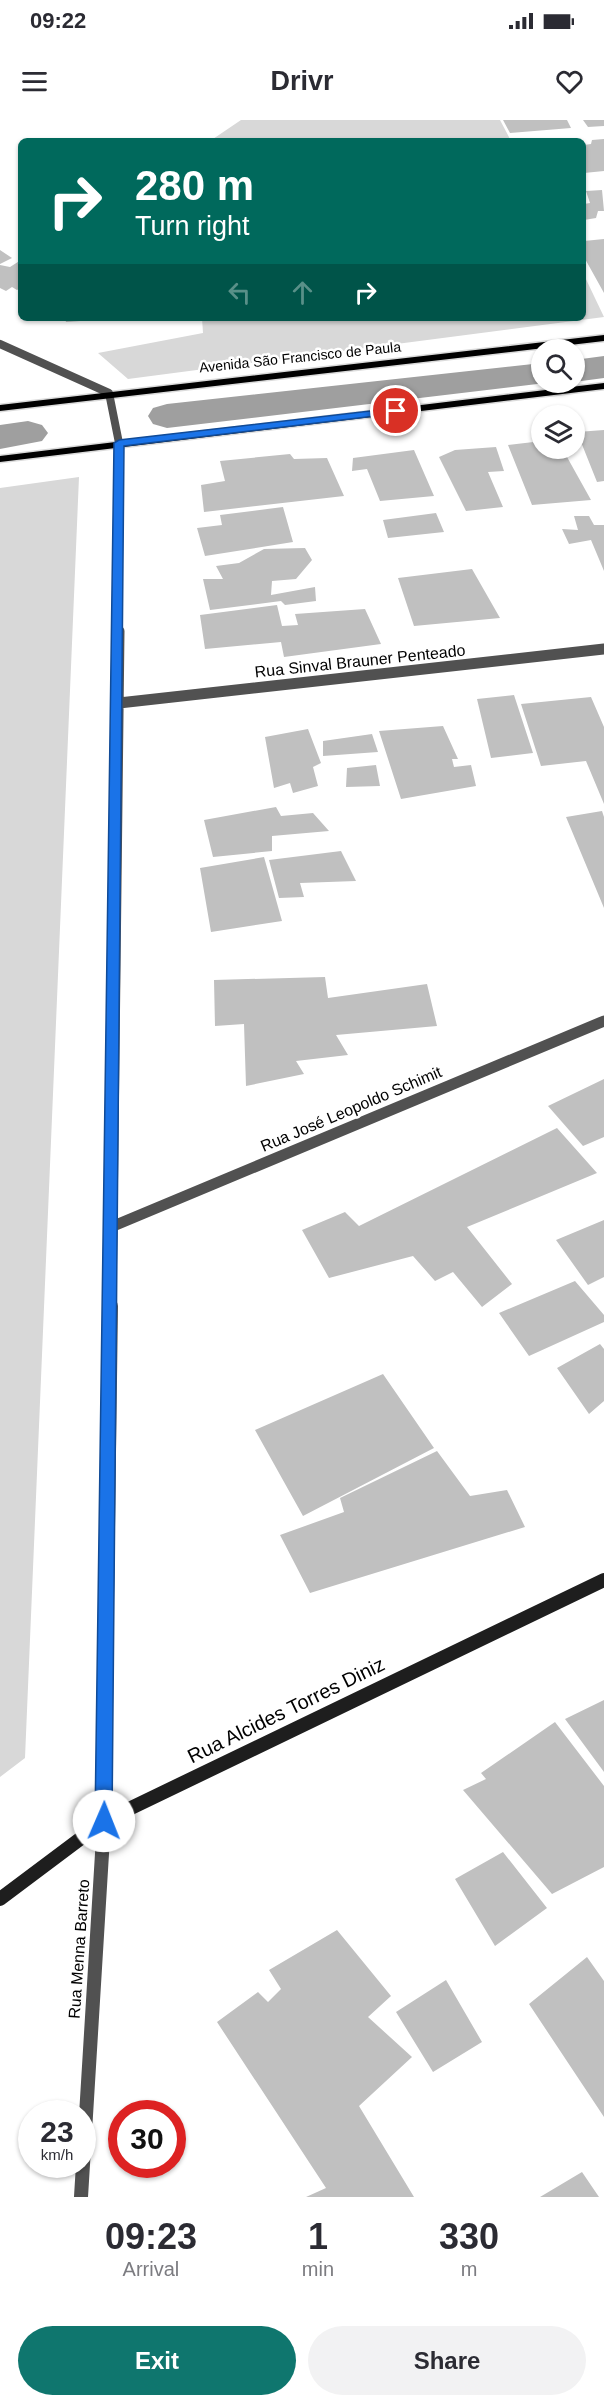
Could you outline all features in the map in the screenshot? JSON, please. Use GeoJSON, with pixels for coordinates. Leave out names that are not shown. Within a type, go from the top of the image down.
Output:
{"type":"FeatureCollection","features":[{"type":"Feature","properties":{"kind":"main road","name":"Avenida São Francisco de Paula"},"geometry":{"type":"LineString","coordinates":[[0,408],[109,393],[604,338]]}},
{"type":"Feature","properties":{"kind":"main road"},"geometry":{"type":"LineString","coordinates":[[0,459],[604,386]]}},
{"type":"Feature","properties":{"kind":"street"},"geometry":{"type":"LineString","coordinates":[[0,344],[109,393]]}},
{"type":"Feature","properties":{"kind":"street","name":"Rua Menna Barreto"},"geometry":{"type":"LineString","coordinates":[[81,2197],[104,1821],[118,703],[119,443],[109,393]]}},
{"type":"Feature","properties":{"kind":"street","name":"Rua Sinval Brauner Penteado"},"geometry":{"type":"LineString","coordinates":[[118,703],[604,650]]}},
{"type":"Feature","properties":{"kind":"street","name":"Rua José Leopoldo Schimit"},"geometry":{"type":"LineString","coordinates":[[111,1227],[604,1021]]}},
{"type":"Feature","properties":{"kind":"street","name":"Rua Alcides Torres Diniz"},"geometry":{"type":"LineString","coordinates":[[0,1899],[104,1821],[604,1580]]}},
{"type":"Feature","properties":{"kind":"shaded area"},"geometry":{"type":"Polygon","coordinates":[[[241,120],[500,120],[509,138],[214,138],[241,120]]]}},
{"type":"Feature","properties":{"kind":"shaded area"},"geometry":{"type":"Polygon","coordinates":[[[586,279],[604,317],[586,319],[586,279]]]}},
{"type":"Feature","properties":{"kind":"shaded area"},"geometry":{"type":"Polygon","coordinates":[[[202,321],[573,321],[128,379],[98,353],[203,333],[202,321]]]}},
{"type":"Feature","properties":{"kind":"shaded area"},"geometry":{"type":"Polygon","coordinates":[[[79,477],[25,1758],[0,1777],[0,488],[79,477]]]}},
{"type":"Feature","properties":{"kind":"building"},"geometry":{"type":"Polygon","coordinates":[[[503,120],[567,120],[571,128],[510,133],[503,120]]]}},
{"type":"Feature","properties":{"kind":"building"},"geometry":{"type":"Polygon","coordinates":[[[583,120],[604,120],[604,126],[588,127],[583,120]]]}},
{"type":"Feature","properties":{"kind":"building"},"geometry":{"type":"Polygon","coordinates":[[[604,139],[604,171],[586,173],[586,145],[591,144],[592,140],[604,139]]]}},
{"type":"Feature","properties":{"kind":"building"},"geometry":{"type":"Polygon","coordinates":[[[602,190],[604,211],[598,211],[596,218],[586,220],[586,204],[590,203],[586,191],[602,190]]]}},
{"type":"Feature","properties":{"kind":"building"},"geometry":{"type":"Polygon","coordinates":[[[604,239],[604,293],[586,261],[586,241],[604,239]]]}},
{"type":"Feature","properties":{"kind":"building"},"geometry":{"type":"Polygon","coordinates":[[[0,250],[12,258],[0,264],[0,250]]]}},
{"type":"Feature","properties":{"kind":"building"},"geometry":{"type":"Polygon","coordinates":[[[18,262],[18,290],[12,287],[6,291],[0,288],[0,265],[10,267],[18,262]]]}},
{"type":"Feature","properties":{"kind":"building"},"geometry":{"type":"Polygon","coordinates":[[[604,430],[604,481],[597,482],[585,452],[585,431],[604,430]]]}},
{"type":"Feature","properties":{"kind":"building"},"geometry":{"type":"Polygon","coordinates":[[[531,442],[531,459],[568,459],[591,500],[532,505],[508,445],[531,442]]]}},
{"type":"Feature","properties":{"kind":"building"},"geometry":{"type":"Polygon","coordinates":[[[496,447],[504,471],[488,472],[503,507],[466,511],[439,457],[455,450],[496,447]]]}},
{"type":"Feature","properties":{"kind":"building"},"geometry":{"type":"Polygon","coordinates":[[[414,450],[434,496],[380,501],[367,469],[352,471],[353,458],[414,450]]]}},
{"type":"Feature","properties":{"kind":"building"},"geometry":{"type":"Polygon","coordinates":[[[290,454],[294,459],[327,458],[344,496],[204,512],[201,485],[225,481],[220,461],[290,454]]]}},
{"type":"Feature","properties":{"kind":"building"},"geometry":{"type":"Polygon","coordinates":[[[283,507],[293,542],[205,556],[197,528],[222,525],[220,515],[283,507]]]}},
{"type":"Feature","properties":{"kind":"building"},"geometry":{"type":"Polygon","coordinates":[[[436,513],[444,532],[388,538],[383,520],[436,513]]]}},
{"type":"Feature","properties":{"kind":"building"},"geometry":{"type":"Polygon","coordinates":[[[574,516],[589,516],[594,525],[604,525],[604,571],[591,540],[569,544],[562,529],[578,530],[574,516]]]}},
{"type":"Feature","properties":{"kind":"building"},"geometry":{"type":"Polygon","coordinates":[[[305,548],[312,560],[296,579],[272,581],[271,595],[315,587],[316,601],[285,605],[281,601],[210,610],[203,579],[223,579],[216,566],[239,563],[264,549],[305,548]]]}},
{"type":"Feature","properties":{"kind":"building"},"geometry":{"type":"Polygon","coordinates":[[[472,569],[500,618],[414,626],[398,578],[472,569]]]}},
{"type":"Feature","properties":{"kind":"building"},"geometry":{"type":"Polygon","coordinates":[[[277,605],[282,626],[298,625],[295,614],[365,609],[381,644],[284,657],[281,642],[205,649],[200,615],[277,605]]]}},
{"type":"Feature","properties":{"kind":"building"},"geometry":{"type":"Polygon","coordinates":[[[514,695],[533,753],[491,758],[477,699],[514,695]]]}},
{"type":"Feature","properties":{"kind":"building"},"geometry":{"type":"Polygon","coordinates":[[[591,697],[604,727],[604,804],[586,761],[541,766],[521,704],[591,697]]]}},
{"type":"Feature","properties":{"kind":"building"},"geometry":{"type":"Polygon","coordinates":[[[443,726],[458,759],[452,759],[454,767],[471,765],[476,786],[401,799],[379,731],[443,726]]]}},
{"type":"Feature","properties":{"kind":"building"},"geometry":{"type":"Polygon","coordinates":[[[308,729],[321,763],[313,767],[318,786],[293,793],[290,783],[274,788],[265,737],[308,729]]]}},
{"type":"Feature","properties":{"kind":"building"},"geometry":{"type":"Polygon","coordinates":[[[372,734],[378,752],[323,756],[323,741],[372,734]]]}},
{"type":"Feature","properties":{"kind":"building"},"geometry":{"type":"Polygon","coordinates":[[[376,765],[380,786],[346,787],[347,768],[376,765]]]}},
{"type":"Feature","properties":{"kind":"building"},"geometry":{"type":"Polygon","coordinates":[[[276,807],[281,816],[313,813],[329,831],[272,836],[272,851],[213,857],[204,820],[276,807]]]}},
{"type":"Feature","properties":{"kind":"building"},"geometry":{"type":"Polygon","coordinates":[[[602,811],[604,817],[604,908],[566,817],[602,811]]]}},
{"type":"Feature","properties":{"kind":"building"},"geometry":{"type":"Polygon","coordinates":[[[341,851],[356,881],[300,883],[304,897],[279,898],[269,860],[341,851]]]}},
{"type":"Feature","properties":{"kind":"building"},"geometry":{"type":"Polygon","coordinates":[[[264,857],[282,921],[211,932],[200,868],[264,857]]]}},
{"type":"Feature","properties":{"kind":"building"},"geometry":{"type":"Polygon","coordinates":[[[325,977],[328,998],[427,984],[437,1026],[336,1035],[348,1055],[296,1061],[304,1074],[246,1086],[244,1024],[215,1026],[214,980],[325,977]]]}},
{"type":"Feature","properties":{"kind":"building"},"geometry":{"type":"Polygon","coordinates":[[[604,1079],[604,1137],[583,1146],[548,1106],[604,1079]]]}},
{"type":"Feature","properties":{"kind":"building"},"geometry":{"type":"Polygon","coordinates":[[[557,1128],[597,1173],[467,1227],[512,1284],[482,1307],[453,1272],[435,1281],[413,1256],[329,1278],[302,1230],[345,1212],[359,1226],[557,1128]]]}},
{"type":"Feature","properties":{"kind":"building"},"geometry":{"type":"Polygon","coordinates":[[[604,1220],[604,1277],[588,1285],[556,1240],[604,1220]]]}},
{"type":"Feature","properties":{"kind":"building"},"geometry":{"type":"Polygon","coordinates":[[[575,1281],[604,1315],[604,1322],[529,1356],[499,1313],[575,1281]]]}},
{"type":"Feature","properties":{"kind":"building"},"geometry":{"type":"Polygon","coordinates":[[[600,1344],[604,1349],[604,1401],[589,1414],[557,1368],[600,1344]]]}},
{"type":"Feature","properties":{"kind":"building"},"geometry":{"type":"Polygon","coordinates":[[[383,1374],[434,1448],[303,1516],[255,1430],[383,1374]]]}},
{"type":"Feature","properties":{"kind":"building"},"geometry":{"type":"Polygon","coordinates":[[[437,1451],[470,1496],[507,1490],[525,1527],[310,1593],[280,1535],[344,1512],[340,1498],[437,1451]]]}},
{"type":"Feature","properties":{"kind":"building"},"geometry":{"type":"Polygon","coordinates":[[[604,1700],[604,1772],[565,1719],[604,1700]]]}},
{"type":"Feature","properties":{"kind":"building"},"geometry":{"type":"Polygon","coordinates":[[[555,1722],[604,1786],[604,1867],[552,1894],[463,1790],[486,1779],[481,1773],[555,1722]]]}},
{"type":"Feature","properties":{"kind":"building"},"geometry":{"type":"Polygon","coordinates":[[[503,1852],[547,1908],[495,1946],[455,1879],[503,1852]]]}},
{"type":"Feature","properties":{"kind":"building"},"geometry":{"type":"Polygon","coordinates":[[[337,1930],[391,1996],[368,2017],[412,2057],[359,2106],[414,2197],[306,2197],[326,2188],[217,2022],[258,1992],[268,2002],[281,1989],[269,1970],[337,1930]]]}},
{"type":"Feature","properties":{"kind":"building"},"geometry":{"type":"Polygon","coordinates":[[[587,1957],[604,1981],[604,2117],[529,2004],[587,1957]]]}},
{"type":"Feature","properties":{"kind":"building"},"geometry":{"type":"Polygon","coordinates":[[[446,1980],[482,2042],[433,2072],[396,2012],[446,1980]]]}},
{"type":"Feature","properties":{"kind":"building"},"geometry":{"type":"Polygon","coordinates":[[[582,2172],[599,2197],[540,2197],[582,2172]]]}},
{"type":"Feature","properties":{"kind":"waterway"},"geometry":{"type":"LineString","coordinates":[[585,370],[604,367]]}},
{"type":"Feature","properties":{"kind":"waterway"},"geometry":{"type":"LineString","coordinates":[[167,416],[531,375]]}},
{"type":"Feature","properties":{"kind":"waterway"},"geometry":{"type":"LineString","coordinates":[[0,437],[28,433]]}},
{"type":"Feature","properties":{"kind":"route"},"geometry":{"type":"LineString","coordinates":[[104,1821],[118,703],[119,443],[396,411]]}}]}
